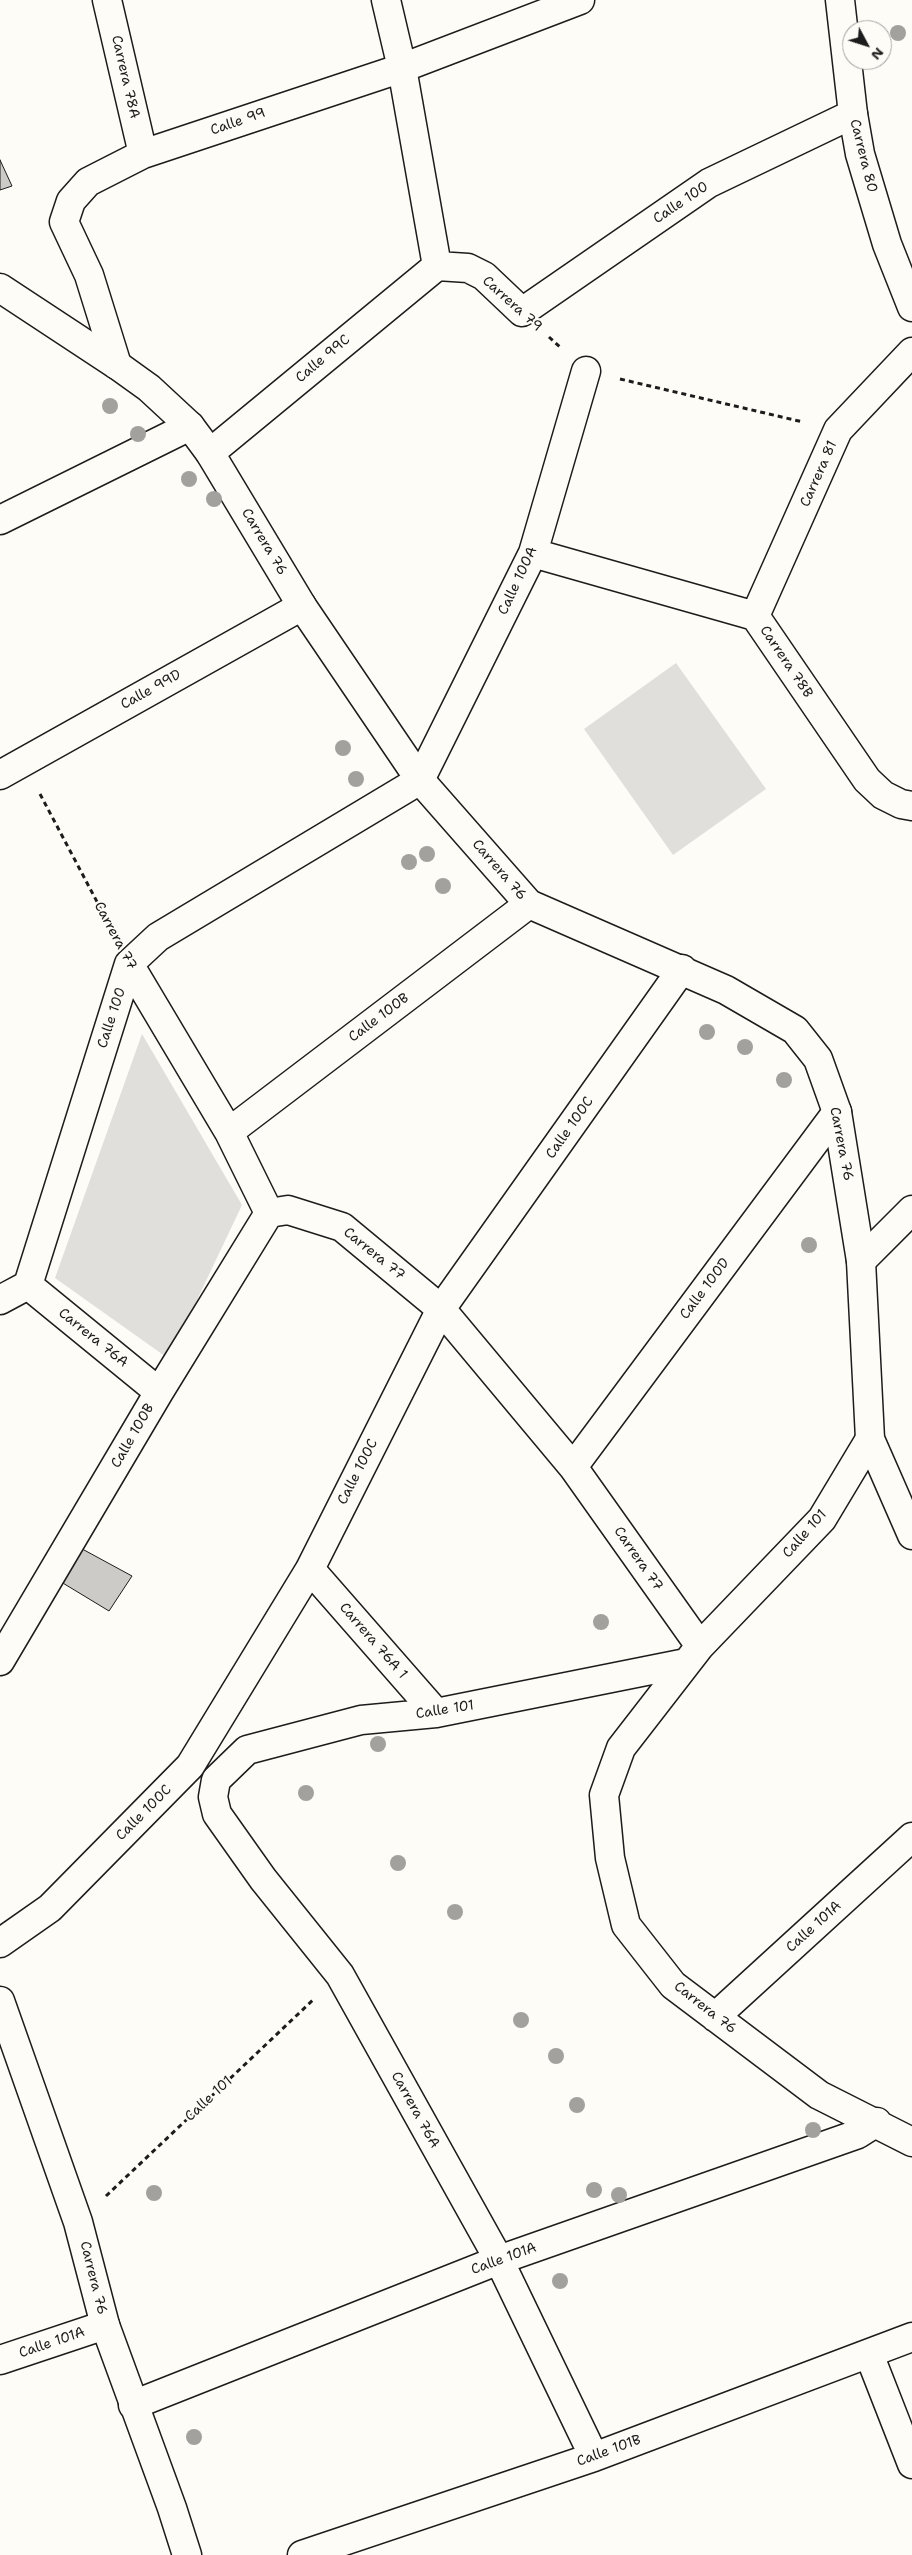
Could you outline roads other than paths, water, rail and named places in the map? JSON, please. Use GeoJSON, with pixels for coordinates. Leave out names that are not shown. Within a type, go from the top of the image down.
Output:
{"type":"FeatureCollection","features":[{"type":"Feature","properties":{"kind":"street","name":"Carrera 78A"},"geometry":{"type":"LineString","coordinates":[[106,0],[143,154]]}},
{"type":"Feature","properties":{"kind":"street"},"geometry":{"type":"LineString","coordinates":[[386,0],[402,68],[437,266]]}},
{"type":"Feature","properties":{"kind":"street","name":"Calle 99"},"geometry":{"type":"LineString","coordinates":[[117,365],[89,275],[64,222],[72,201],[83,186],[143,154],[402,68],[580,0]]}},
{"type":"Feature","properties":{"kind":"street","name":"Carrera 80"},"geometry":{"type":"LineString","coordinates":[[840,0],[853,114],[860,154],[887,244],[912,307]]}},
{"type":"Feature","properties":{"kind":"street","name":"Calle 100"},"geometry":{"type":"LineString","coordinates":[[522,312],[709,183],[853,114]]}},
{"type":"Feature","properties":{"kind":"street","name":"Carrera 79"},"geometry":{"type":"LineString","coordinates":[[437,266],[468,268],[484,276],[522,312]]}},
{"type":"Feature","properties":{"kind":"street","name":"Calle 99C"},"geometry":{"type":"LineString","coordinates":[[210,453],[437,266]]}},
{"type":"Feature","properties":{"kind":"street","name":"Carrera 76"},"geometry":{"type":"LineString","coordinates":[[0,288],[149,388],[190,426],[210,453],[302,606],[420,780],[529,904],[682,969],[726,990],[795,1030],[818,1059],[837,1112],[861,1261],[870,1439],[912,1535]]}},
{"type":"Feature","properties":{"kind":"street","name":"Carrera 81"},"geometry":{"type":"LineString","coordinates":[[755,616],[838,430],[912,352]]}},
{"type":"Feature","properties":{"kind":"street","name":"Calle 100A"},"geometry":{"type":"LineString","coordinates":[[420,780],[533,553],[586,371]]}},
{"type":"Feature","properties":{"kind":"street"},"geometry":{"type":"LineString","coordinates":[[0,520],[190,426]]}},
{"type":"Feature","properties":{"kind":"street","name":"Carrera 78B"},"geometry":{"type":"LineString","coordinates":[[533,553],[755,616],[867,780],[882,794],[901,804],[912,806]]}},
{"type":"Feature","properties":{"kind":"street","name":"Calle 99D"},"geometry":{"type":"LineString","coordinates":[[12,768],[302,606]]}},
{"type":"Feature","properties":{"kind":"street","name":"Calle 100"},"geometry":{"type":"LineString","coordinates":[[28,1285],[129,964],[158,937],[420,780]]}},
{"type":"Feature","properties":{"kind":"street","name":"Calle 100B"},"geometry":{"type":"LineString","coordinates":[[229,1132],[529,904]]}},
{"type":"Feature","properties":{"kind":"street","name":"Carrera 77"},"geometry":{"type":"LineString","coordinates":[[129,964],[229,1132],[269,1213],[288,1210],[342,1227],[441,1309],[573,1467],[693,1654]]}},
{"type":"Feature","properties":{"kind":"street","name":"Calle 100C"},"geometry":{"type":"LineString","coordinates":[[0,1943],[50,1908],[190,1766],[212,1734],[310,1569],[441,1309],[682,969]]}},
{"type":"Feature","properties":{"kind":"street","name":"Calle 100D"},"geometry":{"type":"LineString","coordinates":[[573,1467],[837,1112]]}},
{"type":"Feature","properties":{"kind":"street"},"geometry":{"type":"LineString","coordinates":[[861,1261],[912,1210]]}},
{"type":"Feature","properties":{"kind":"street","name":"Calle 100B"},"geometry":{"type":"LineString","coordinates":[[0,1661],[159,1392],[269,1213]]}},
{"type":"Feature","properties":{"kind":"street"},"geometry":{"type":"LineString","coordinates":[[0,1300],[28,1285]]}},
{"type":"Feature","properties":{"kind":"street","name":"Carrera 76A"},"geometry":{"type":"LineString","coordinates":[[28,1285],[159,1392]]}},
{"type":"Feature","properties":{"kind":"street","name":"Calle 101"},"geometry":{"type":"LineString","coordinates":[[604,1795],[620,1748],[693,1654],[822,1519],[870,1439]]}},
{"type":"Feature","properties":{"kind":"street","name":"Carrera 76A 1"},"geometry":{"type":"LineString","coordinates":[[310,1569],[436,1713]]}},
{"type":"Feature","properties":{"kind":"street","name":"Calle 101"},"geometry":{"type":"LineString","coordinates":[[216,1780],[247,1750],[361,1720],[436,1713],[693,1654]]}},
{"type":"Feature","properties":{"kind":"street","name":"Carrera 76A"},"geometry":{"type":"LineString","coordinates":[[216,1780],[213,1797],[218,1814],[263,1879],[340,1975],[499,2260],[594,2457]]}},
{"type":"Feature","properties":{"kind":"street","name":"Carrera 76"},"geometry":{"type":"LineString","coordinates":[[604,1795],[610,1858],[626,1925],[673,1985],[819,2095],[877,2122],[912,2142]]}},
{"type":"Feature","properties":{"kind":"street","name":"Calle 101A"},"geometry":{"type":"LineString","coordinates":[[715,2017],[912,1837]]}},
{"type":"Feature","properties":{"kind":"street","name":"Carrera 76"},"geometry":{"type":"LineString","coordinates":[[0,2001],[8,2048],[78,2222],[105,2325],[172,2508],[187,2555]]}},
{"type":"Feature","properties":{"kind":"street","name":"Calle 101A"},"geometry":{"type":"LineString","coordinates":[[133,2405],[499,2260],[858,2134],[877,2122]]}},
{"type":"Feature","properties":{"kind":"street","name":"Calle 101A"},"geometry":{"type":"LineString","coordinates":[[0,2360],[105,2325]]}},
{"type":"Feature","properties":{"kind":"street","name":"Calle 101B"},"geometry":{"type":"LineString","coordinates":[[302,2555],[594,2457],[912,2337]]}},
{"type":"Feature","properties":{"kind":"street"},"geometry":{"type":"LineString","coordinates":[[869,2354],[912,2464]]}}]}
